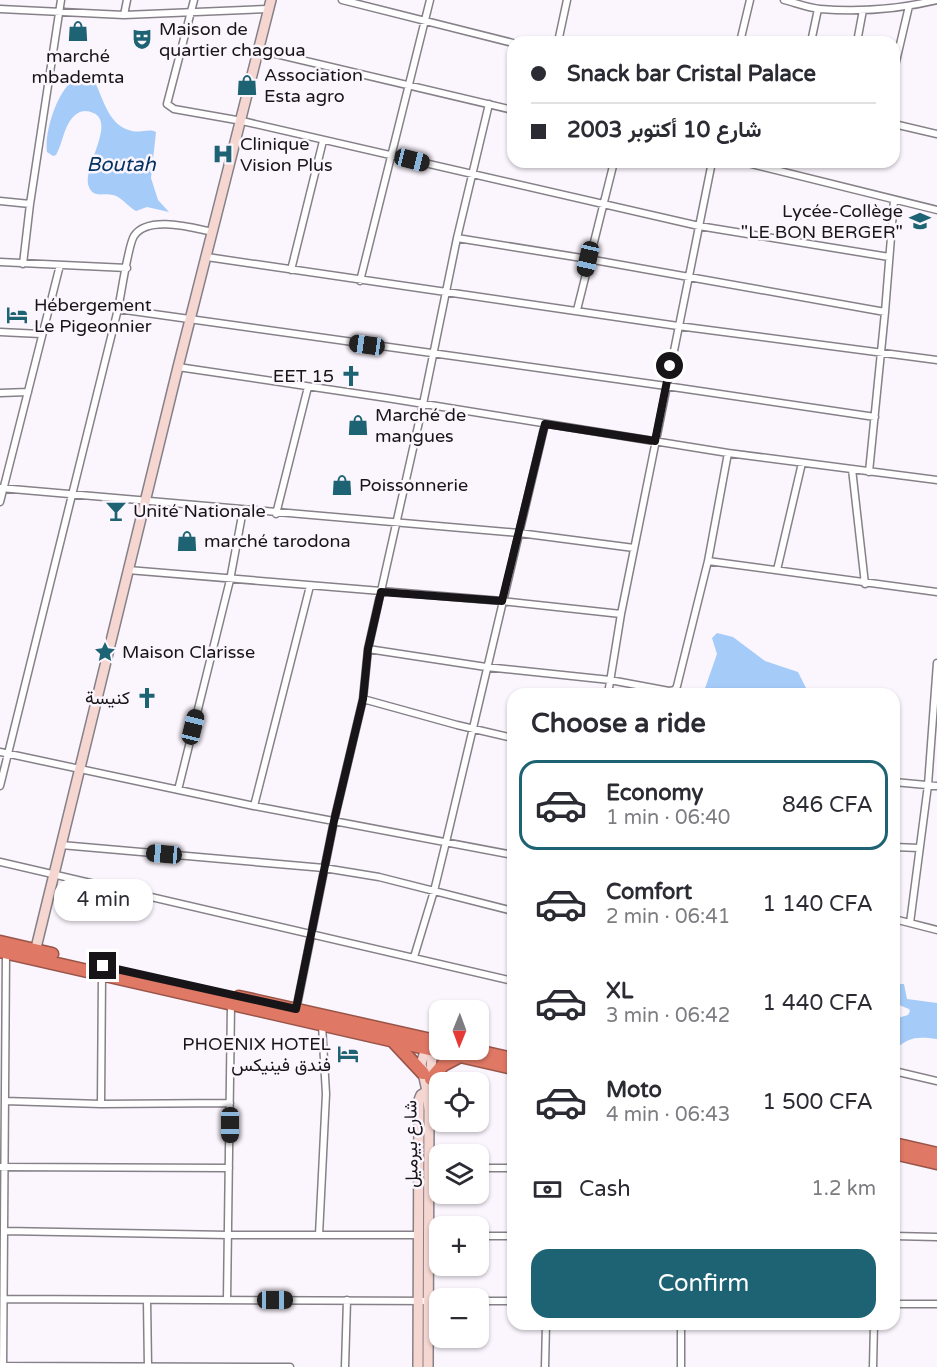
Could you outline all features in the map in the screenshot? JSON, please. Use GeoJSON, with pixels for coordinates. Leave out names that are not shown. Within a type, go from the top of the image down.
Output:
{"type":"FeatureCollection","features":[{"type":"Feature","properties":{"kind":"highway"},"geometry":{"type":"LineString","coordinates":[[2,949],[429,1044]]}},
{"type":"Feature","properties":{"kind":"highway"},"geometry":{"type":"LineString","coordinates":[[35,955],[102,974],[231,1003],[296,1014],[322,1024],[392,1041],[429,1044]]}},
{"type":"Feature","properties":{"kind":"highway"},"geometry":{"type":"LineString","coordinates":[[392,1041],[427,1076],[452,1060]]}},
{"type":"Feature","properties":{"kind":"highway"},"geometry":{"type":"LineString","coordinates":[[489,1054],[507,1058]]}},
{"type":"Feature","properties":{"kind":"highway"},"geometry":{"type":"LineString","coordinates":[[478,1060],[507,1067]]}},
{"type":"Feature","properties":{"kind":"highway"},"geometry":{"type":"LineString","coordinates":[[900,1145],[937,1154]]}},
{"type":"Feature","properties":{"kind":"highway"},"geometry":{"type":"LineString","coordinates":[[900,1154],[937,1163]]}},
{"type":"Feature","properties":{"kind":"street"},"geometry":{"type":"LineString","coordinates":[[24,264],[30,204],[61,0]]}},
{"type":"Feature","properties":{"kind":"street"},"geometry":{"type":"LineString","coordinates":[[124,15],[127,0]]}},
{"type":"Feature","properties":{"kind":"street"},"geometry":{"type":"LineString","coordinates":[[194,0],[167,104],[174,110],[242,122],[392,155],[473,176],[699,226],[889,257]]}},
{"type":"Feature","properties":{"kind":"street"},"geometry":{"type":"LineString","coordinates":[[342,0],[507,41]]}},
{"type":"Feature","properties":{"kind":"street"},"geometry":{"type":"LineString","coordinates":[[360,280],[430,0]]}},
{"type":"Feature","properties":{"kind":"street"},"geometry":{"type":"LineString","coordinates":[[559,36],[567,0]]}},
{"type":"Feature","properties":{"kind":"street"},"geometry":{"type":"LineString","coordinates":[[741,36],[750,0]]}},
{"type":"Feature","properties":{"kind":"street"},"geometry":{"type":"LineString","coordinates":[[784,0],[818,9],[863,10],[909,6],[937,0]]}},
{"type":"Feature","properties":{"kind":"street"},"geometry":{"type":"LineString","coordinates":[[0,9],[124,15],[270,4],[128,570],[35,955]]}},
{"type":"Feature","properties":{"kind":"street"},"geometry":{"type":"LineString","coordinates":[[900,44],[909,6]]}},
{"type":"Feature","properties":{"kind":"street"},"geometry":{"type":"LineString","coordinates":[[812,36],[818,9]]}},
{"type":"Feature","properties":{"kind":"street"},"geometry":{"type":"LineString","coordinates":[[857,36],[863,10]]}},
{"type":"Feature","properties":{"kind":"street"},"geometry":{"type":"LineString","coordinates":[[259,50],[507,108]]}},
{"type":"Feature","properties":{"kind":"street"},"geometry":{"type":"LineString","coordinates":[[296,1014],[324,868],[363,699],[368,649],[434,354],[457,238],[489,104]]}},
{"type":"Feature","properties":{"kind":"street"},"geometry":{"type":"LineString","coordinates":[[900,125],[937,134]]}},
{"type":"Feature","properties":{"kind":"street"},"geometry":{"type":"LineString","coordinates":[[291,270],[323,141]]}},
{"type":"Feature","properties":{"kind":"street"},"geometry":{"type":"LineString","coordinates":[[577,310],[612,168]]}},
{"type":"Feature","properties":{"kind":"street"},"geometry":{"type":"LineString","coordinates":[[609,688],[621,614],[711,168]]}},
{"type":"Feature","properties":{"kind":"street"},"geometry":{"type":"LineString","coordinates":[[771,168],[937,210]]}},
{"type":"Feature","properties":{"kind":"street"},"geometry":{"type":"LineString","coordinates":[[869,472],[894,200]]}},
{"type":"Feature","properties":{"kind":"street"},"geometry":{"type":"LineString","coordinates":[[0,201],[30,204]]}},
{"type":"Feature","properties":{"kind":"street"},"geometry":{"type":"LineString","coordinates":[[0,786],[118,309],[132,240],[139,231],[156,225],[178,225],[213,232]]}},
{"type":"Feature","properties":{"kind":"street"},"geometry":{"type":"LineString","coordinates":[[457,238],[885,312]]}},
{"type":"Feature","properties":{"kind":"street"},"geometry":{"type":"LineString","coordinates":[[207,257],[678,326],[937,360]]}},
{"type":"Feature","properties":{"kind":"street"},"geometry":{"type":"LineString","coordinates":[[0,262],[127,268]]}},
{"type":"Feature","properties":{"kind":"street"},"geometry":{"type":"LineString","coordinates":[[0,502],[60,265]]}},
{"type":"Feature","properties":{"kind":"street"},"geometry":{"type":"LineString","coordinates":[[118,309],[875,417]]}},
{"type":"Feature","properties":{"kind":"street"},"geometry":{"type":"LineString","coordinates":[[0,332],[41,334]]}},
{"type":"Feature","properties":{"kind":"street"},"geometry":{"type":"LineString","coordinates":[[178,368],[423,404],[728,453],[937,480]]}},
{"type":"Feature","properties":{"kind":"street"},"geometry":{"type":"LineString","coordinates":[[276,514],[308,387]]}},
{"type":"Feature","properties":{"kind":"street"},"geometry":{"type":"LineString","coordinates":[[0,393],[28,392]]}},
{"type":"Feature","properties":{"kind":"street"},"geometry":{"type":"LineString","coordinates":[[414,957],[434,891],[545,424]]}},
{"type":"Feature","properties":{"kind":"street"},"geometry":{"type":"LineString","coordinates":[[676,688],[708,561],[728,453]]}},
{"type":"Feature","properties":{"kind":"street"},"geometry":{"type":"LineString","coordinates":[[777,570],[802,463]]}},
{"type":"Feature","properties":{"kind":"street"},"geometry":{"type":"LineString","coordinates":[[852,469],[865,584]]}},
{"type":"Feature","properties":{"kind":"street"},"geometry":{"type":"LineString","coordinates":[[2,488],[276,514],[519,533],[634,548]]}},
{"type":"Feature","properties":{"kind":"street"},"geometry":{"type":"LineString","coordinates":[[178,790],[230,580],[243,510]]}},
{"type":"Feature","properties":{"kind":"street"},"geometry":{"type":"LineString","coordinates":[[708,561],[937,592]]}},
{"type":"Feature","properties":{"kind":"street"},"geometry":{"type":"LineString","coordinates":[[128,570],[502,601],[621,614]]}},
{"type":"Feature","properties":{"kind":"street"},"geometry":{"type":"LineString","coordinates":[[254,806],[310,586]]}},
{"type":"Feature","properties":{"kind":"street"},"geometry":{"type":"LineString","coordinates":[[368,649],[486,667],[610,680],[653,688]]}},
{"type":"Feature","properties":{"kind":"street"},"geometry":{"type":"LineString","coordinates":[[910,923],[928,785],[937,663]]}},
{"type":"Feature","properties":{"kind":"street"},"geometry":{"type":"LineString","coordinates":[[363,699],[507,737]]}},
{"type":"Feature","properties":{"kind":"street"},"geometry":{"type":"LineString","coordinates":[[0,752],[254,806],[507,854]]}},
{"type":"Feature","properties":{"kind":"street"},"geometry":{"type":"LineString","coordinates":[[900,783],[937,786]]}},
{"type":"Feature","properties":{"kind":"street"},"geometry":{"type":"LineString","coordinates":[[61,845],[324,868],[379,877],[507,909]]}},
{"type":"Feature","properties":{"kind":"street"},"geometry":{"type":"LineString","coordinates":[[900,847],[919,848]]}},
{"type":"Feature","properties":{"kind":"street"},"geometry":{"type":"LineString","coordinates":[[0,862],[507,980]]}},
{"type":"Feature","properties":{"kind":"street"},"geometry":{"type":"LineString","coordinates":[[900,920],[937,930]]}},
{"type":"Feature","properties":{"kind":"street"},"geometry":{"type":"LineString","coordinates":[[2,949],[5,1101],[2,1167],[5,1299],[2,1366],[290,1367]]}},
{"type":"Feature","properties":{"kind":"street"},"geometry":{"type":"LineString","coordinates":[[101,1104],[102,974]]}},
{"type":"Feature","properties":{"kind":"street"},"geometry":{"type":"LineString","coordinates":[[227,1300],[231,1003]]}},
{"type":"Feature","properties":{"kind":"street"},"geometry":{"type":"LineString","coordinates":[[319,1235],[326,1114],[322,1024]]}},
{"type":"Feature","properties":{"kind":"street"},"geometry":{"type":"LineString","coordinates":[[427,1091],[427,1076],[422,1060],[429,1048]]}},
{"type":"Feature","properties":{"kind":"street"},"geometry":{"type":"LineString","coordinates":[[900,1072],[937,1081]]}},
{"type":"Feature","properties":{"kind":"street","name":"شارع بيرميل"},"geometry":{"type":"LineString","coordinates":[[423,1235],[429,1169],[427,1091]]}},
{"type":"Feature","properties":{"kind":"street","name":"شارع بيرميل"},"geometry":{"type":"LineString","coordinates":[[418,1367],[423,1301],[420,1097],[427,1091]]}},
{"type":"Feature","properties":{"kind":"street"},"geometry":{"type":"LineString","coordinates":[[5,1101],[101,1104],[230,1103]]}},
{"type":"Feature","properties":{"kind":"street"},"geometry":{"type":"LineString","coordinates":[[2,1167],[229,1168]]}},
{"type":"Feature","properties":{"kind":"street"},"geometry":{"type":"LineString","coordinates":[[489,1168],[507,1168]]}},
{"type":"Feature","properties":{"kind":"street"},"geometry":{"type":"LineString","coordinates":[[4,1231],[228,1235],[429,1235]]}},
{"type":"Feature","properties":{"kind":"street"},"geometry":{"type":"LineString","coordinates":[[489,1236],[507,1236]]}},
{"type":"Feature","properties":{"kind":"street"},"geometry":{"type":"LineString","coordinates":[[900,1236],[937,1237]]}},
{"type":"Feature","properties":{"kind":"street"},"geometry":{"type":"LineString","coordinates":[[5,1299],[429,1301]]}},
{"type":"Feature","properties":{"kind":"street"},"geometry":{"type":"LineString","coordinates":[[147,1300],[148,1366]]}},
{"type":"Feature","properties":{"kind":"street"},"geometry":{"type":"LineString","coordinates":[[345,1367],[347,1300]]}},
{"type":"Feature","properties":{"kind":"street","name":"شارع بيرميل"},"geometry":{"type":"LineString","coordinates":[[423,1301],[428,1367]]}},
{"type":"Feature","properties":{"kind":"street"},"geometry":{"type":"LineString","coordinates":[[489,1301],[507,1301]]}},
{"type":"Feature","properties":{"kind":"street"},"geometry":{"type":"LineString","coordinates":[[900,1304],[937,1304]]}},
{"type":"Feature","properties":{"kind":"street"},"geometry":{"type":"LineString","coordinates":[[545,1367],[546,1330]]}},
{"type":"Feature","properties":{"kind":"street"},"geometry":{"type":"LineString","coordinates":[[681,1330],[681,1367]]}},
{"type":"Feature","properties":{"kind":"street"},"geometry":{"type":"LineString","coordinates":[[873,1367],[874,1330]]}},
{"type":"Feature","properties":{"kind":"water","name":"Boutah"},"geometry":{"type":"Polygon","coordinates":[[[77,78],[87,78],[95,82],[108,112],[118,124],[132,131],[156,132],[151,178],[158,200],[169,212],[147,207],[136,211],[116,196],[96,194],[91,191],[88,178],[101,131],[101,121],[96,114],[85,111],[75,115],[67,126],[56,155],[53,156],[47,152],[50,122],[58,100],[70,83],[77,78]]]}},
{"type":"Feature","properties":{"kind":"water"},"geometry":{"type":"Polygon","coordinates":[[[717,633],[733,637],[765,661],[798,672],[806,688],[705,688],[717,654],[712,638],[717,633]]]}},
{"type":"Feature","properties":{"kind":"water"},"geometry":{"type":"Polygon","coordinates":[[[900,984],[904,984],[907,999],[937,1003],[937,1039],[914,1039],[900,1046],[900,1017],[908,1015],[909,1009],[900,1005],[900,984]]]}},
{"type":"Feature","properties":{"kind":"waterway"},"geometry":{"type":"LineString","coordinates":[[424,1269],[424,1297]]}},
{"type":"Feature","properties":{"kind":"waterway"},"geometry":{"type":"LineString","coordinates":[[423,1367],[424,1302]]}},
{"type":"Feature","properties":{"kind":"place","name":"marché mbademta"},"geometry":{"type":"Point","coordinates":[78,31]}},
{"type":"Feature","properties":{"kind":"place","name":"Maison de quartier chagoua"},"geometry":{"type":"Point","coordinates":[142,39]}},
{"type":"Feature","properties":{"kind":"place","name":"Association Esta agro"},"geometry":{"type":"Point","coordinates":[247,85]}},
{"type":"Feature","properties":{"kind":"place","name":"Clinique Vision Plus"},"geometry":{"type":"Point","coordinates":[223,154]}},
{"type":"Feature","properties":{"kind":"place","name":"Lycée-Collège \"LE BON BERGER\""},"geometry":{"type":"Point","coordinates":[920,221]}},
{"type":"Feature","properties":{"kind":"place","name":"Hébergement Le Pigeonnier"},"geometry":{"type":"Point","coordinates":[17,315]}},
{"type":"Feature","properties":{"kind":"place","name":"EET 15"},"geometry":{"type":"Point","coordinates":[351,376]}},
{"type":"Feature","properties":{"kind":"place","name":"Marché de mangues"},"geometry":{"type":"Point","coordinates":[358,425]}},
{"type":"Feature","properties":{"kind":"place","name":"Poissonnerie"},"geometry":{"type":"Point","coordinates":[342,485]}},
{"type":"Feature","properties":{"kind":"place","name":"Unité Nationale"},"geometry":{"type":"Point","coordinates":[116,511]}},
{"type":"Feature","properties":{"kind":"place","name":"marché tarodona"},"geometry":{"type":"Point","coordinates":[187,541]}},
{"type":"Feature","properties":{"kind":"place","name":"Maison Clarisse"},"geometry":{"type":"Point","coordinates":[105,652]}},
{"type":"Feature","properties":{"kind":"place","name":"كنيسة"},"geometry":{"type":"Point","coordinates":[147,698]}},
{"type":"Feature","properties":{"kind":"place","name":"PHOENIX HOTEL فندق فينيكس"},"geometry":{"type":"Point","coordinates":[348,1054]}},
{"type":"Feature","properties":{"kind":"route"},"geometry":{"type":"LineString","coordinates":[[103,966],[296,1009],[334,821],[363,699],[368,649],[381,592],[502,601],[545,424],[655,441],[670,366]]}}]}
